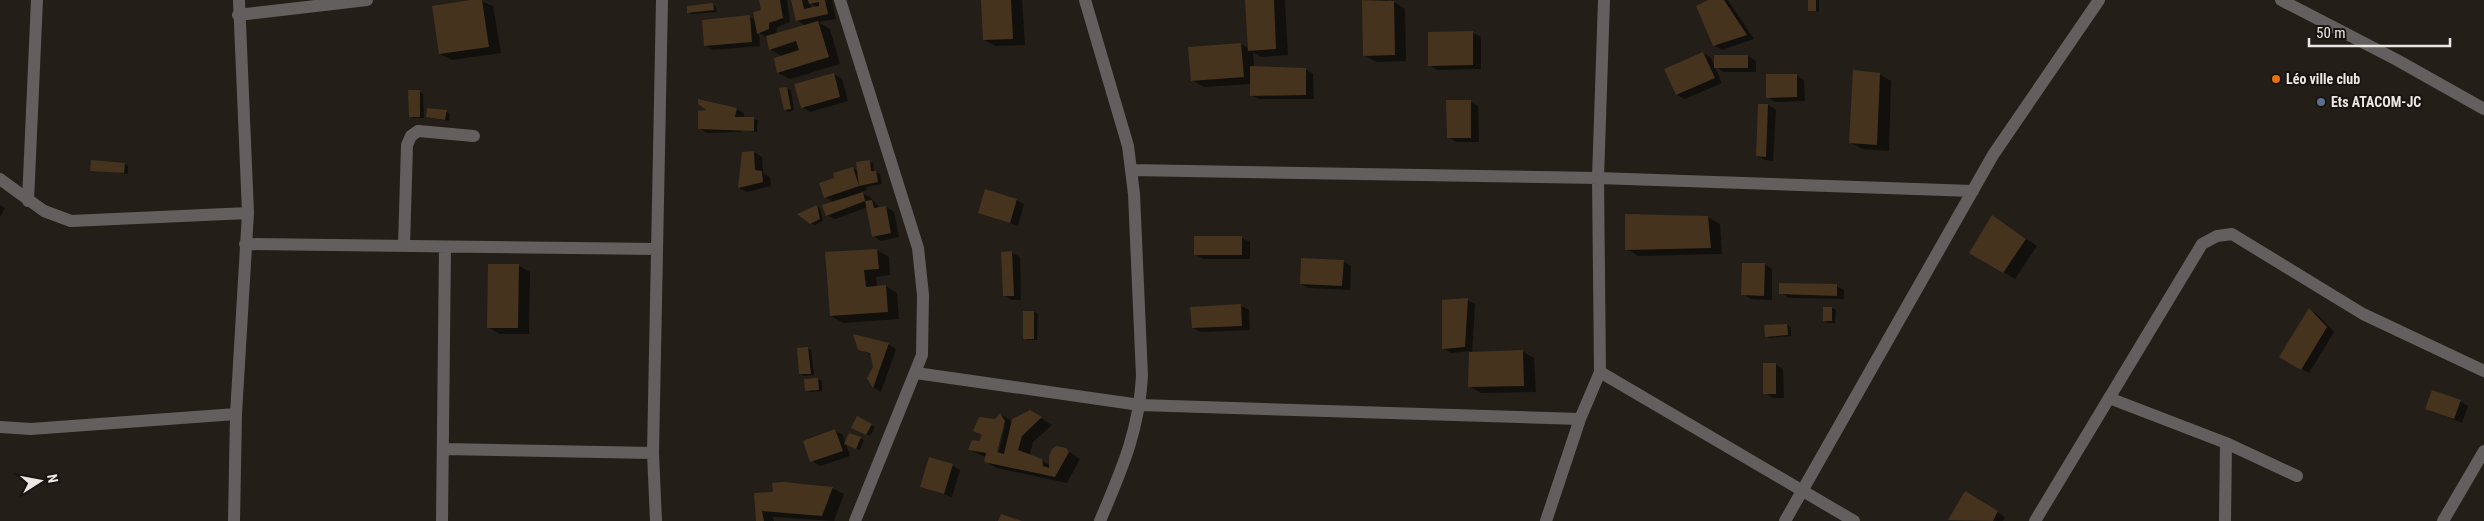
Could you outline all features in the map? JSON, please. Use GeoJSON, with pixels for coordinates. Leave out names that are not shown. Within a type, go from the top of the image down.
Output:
{"type":"FeatureCollection","features":[{"type":"Feature","properties":{"kind":"street"},"geometry":{"type":"LineString","coordinates":[[28,201],[37,0]]}},
{"type":"Feature","properties":{"kind":"street"},"geometry":{"type":"LineString","coordinates":[[234,521],[236,414],[248,213],[238,15],[239,0]]}},
{"type":"Feature","properties":{"kind":"street"},"geometry":{"type":"LineString","coordinates":[[238,15],[367,0]]}},
{"type":"Feature","properties":{"kind":"street"},"geometry":{"type":"LineString","coordinates":[[656,521],[653,453],[662,0]]}},
{"type":"Feature","properties":{"kind":"street"},"geometry":{"type":"LineString","coordinates":[[840,0],[918,248],[924,295],[922,355],[855,521]]}},
{"type":"Feature","properties":{"kind":"street"},"geometry":{"type":"LineString","coordinates":[[1085,0],[1128,146],[1131,170],[1142,376],[1140,404],[1134,435],[1100,521]]}},
{"type":"Feature","properties":{"kind":"street"},"geometry":{"type":"LineString","coordinates":[[1546,521],[1580,418],[1600,372],[1598,178],[1604,0]]}},
{"type":"Feature","properties":{"kind":"street"},"geometry":{"type":"LineString","coordinates":[[1785,521],[1993,156],[2099,0]]}},
{"type":"Feature","properties":{"kind":"street"},"geometry":{"type":"LineString","coordinates":[[2281,0],[2397,60],[2484,110]]}},
{"type":"Feature","properties":{"kind":"street"},"geometry":{"type":"LineString","coordinates":[[404,246],[407,145],[411,136],[418,131],[474,136]]}},
{"type":"Feature","properties":{"kind":"street"},"geometry":{"type":"LineString","coordinates":[[1131,170],[1598,178],[1973,191]]}},
{"type":"Feature","properties":{"kind":"street"},"geometry":{"type":"LineString","coordinates":[[0,179],[28,201],[56,217],[71,221],[248,213]]}},
{"type":"Feature","properties":{"kind":"street"},"geometry":{"type":"LineString","coordinates":[[2036,521],[2202,244],[2217,236],[2232,234],[2364,314],[2484,371]]}},
{"type":"Feature","properties":{"kind":"street"},"geometry":{"type":"LineString","coordinates":[[245,244],[657,249]]}},
{"type":"Feature","properties":{"kind":"street"},"geometry":{"type":"LineString","coordinates":[[442,521],[445,247]]}},
{"type":"Feature","properties":{"kind":"street"},"geometry":{"type":"LineString","coordinates":[[1600,372],[1854,521]]}},
{"type":"Feature","properties":{"kind":"street"},"geometry":{"type":"LineString","coordinates":[[916,373],[1140,404],[1580,418]]}},
{"type":"Feature","properties":{"kind":"street"},"geometry":{"type":"LineString","coordinates":[[2109,398],[2226,443],[2297,476]]}},
{"type":"Feature","properties":{"kind":"street"},"geometry":{"type":"LineString","coordinates":[[0,427],[31,429],[236,414]]}},
{"type":"Feature","properties":{"kind":"street"},"geometry":{"type":"LineString","coordinates":[[2225,521],[2226,443]]}},
{"type":"Feature","properties":{"kind":"street"},"geometry":{"type":"LineString","coordinates":[[444,449],[653,453]]}},
{"type":"Feature","properties":{"kind":"street"},"geometry":{"type":"LineString","coordinates":[[2443,521],[2484,451]]}},
{"type":"Feature","properties":{"kind":"building"},"geometry":{"type":"Polygon","coordinates":[[[482,0],[489,47],[439,54],[432,6],[482,0]]]}},
{"type":"Feature","properties":{"kind":"building"},"geometry":{"type":"Polygon","coordinates":[[[759,0],[780,0],[783,18],[769,23],[769,29],[757,34],[753,12],[761,10],[759,0]]]}},
{"type":"Feature","properties":{"kind":"building"},"geometry":{"type":"Polygon","coordinates":[[[791,0],[802,0],[804,9],[819,6],[819,2],[809,4],[808,0],[825,0],[828,14],[796,21],[791,0]]]}},
{"type":"Feature","properties":{"kind":"building"},"geometry":{"type":"Polygon","coordinates":[[[981,0],[1011,0],[1013,39],[983,40],[981,0]]]}},
{"type":"Feature","properties":{"kind":"building"},"geometry":{"type":"Polygon","coordinates":[[[1245,0],[1274,0],[1276,49],[1248,51],[1245,0]]]}},
{"type":"Feature","properties":{"kind":"building"},"geometry":{"type":"Polygon","coordinates":[[[1362,0],[1394,1],[1395,55],[1363,56],[1362,0]]]}},
{"type":"Feature","properties":{"kind":"building"},"geometry":{"type":"Polygon","coordinates":[[[1708,0],[1724,0],[1747,35],[1713,46],[1696,6],[1708,0]]]}},
{"type":"Feature","properties":{"kind":"building"},"geometry":{"type":"Polygon","coordinates":[[[1808,0],[1816,0],[1816,11],[1808,11],[1808,0]]]}},
{"type":"Feature","properties":{"kind":"building"},"geometry":{"type":"Polygon","coordinates":[[[713,3],[714,10],[687,13],[687,6],[713,3]]]}},
{"type":"Feature","properties":{"kind":"building"},"geometry":{"type":"Polygon","coordinates":[[[750,15],[752,42],[704,46],[702,20],[750,15]]]}},
{"type":"Feature","properties":{"kind":"building"},"geometry":{"type":"Polygon","coordinates":[[[818,21],[829,57],[777,73],[774,58],[799,50],[796,41],[769,50],[766,36],[818,21]]]}},
{"type":"Feature","properties":{"kind":"building"},"geometry":{"type":"Polygon","coordinates":[[[1473,31],[1473,65],[1428,66],[1428,32],[1473,31]]]}},
{"type":"Feature","properties":{"kind":"building"},"geometry":{"type":"Polygon","coordinates":[[[1241,43],[1244,77],[1191,81],[1188,47],[1241,43]]]}},
{"type":"Feature","properties":{"kind":"building"},"geometry":{"type":"Polygon","coordinates":[[[1703,52],[1715,78],[1676,95],[1664,69],[1703,52]]]}},
{"type":"Feature","properties":{"kind":"building"},"geometry":{"type":"Polygon","coordinates":[[[1714,55],[1748,55],[1748,68],[1714,68],[1714,55]]]}},
{"type":"Feature","properties":{"kind":"building"},"geometry":{"type":"Polygon","coordinates":[[[1250,66],[1306,68],[1306,95],[1250,96],[1250,66]]]}},
{"type":"Feature","properties":{"kind":"building"},"geometry":{"type":"Polygon","coordinates":[[[1853,70],[1880,73],[1877,145],[1849,143],[1853,70]]]}},
{"type":"Feature","properties":{"kind":"building"},"geometry":{"type":"Polygon","coordinates":[[[834,73],[840,97],[801,108],[794,84],[834,73]]]}},
{"type":"Feature","properties":{"kind":"building"},"geometry":{"type":"Polygon","coordinates":[[[1766,74],[1797,74],[1797,97],[1766,98],[1766,74]]]}},
{"type":"Feature","properties":{"kind":"building"},"geometry":{"type":"Polygon","coordinates":[[[787,87],[791,109],[784,110],[779,88],[787,87]]]}},
{"type":"Feature","properties":{"kind":"building"},"geometry":{"type":"Polygon","coordinates":[[[408,90],[420,90],[420,117],[409,117],[408,90]]]}},
{"type":"Feature","properties":{"kind":"building"},"geometry":{"type":"Polygon","coordinates":[[[698,99],[737,108],[735,117],[754,117],[754,131],[698,129],[698,111],[706,110],[698,104],[698,99]]]}},
{"type":"Feature","properties":{"kind":"building"},"geometry":{"type":"Polygon","coordinates":[[[1446,100],[1471,100],[1471,138],[1447,138],[1446,100]]]}},
{"type":"Feature","properties":{"kind":"building"},"geometry":{"type":"Polygon","coordinates":[[[1758,104],[1768,104],[1766,157],[1756,156],[1758,104]]]}},
{"type":"Feature","properties":{"kind":"building"},"geometry":{"type":"Polygon","coordinates":[[[427,108],[447,110],[445,120],[426,117],[427,108]]]}},
{"type":"Feature","properties":{"kind":"building"},"geometry":{"type":"Polygon","coordinates":[[[754,151],[755,170],[762,171],[763,182],[738,188],[742,152],[754,151]]]}},
{"type":"Feature","properties":{"kind":"building"},"geometry":{"type":"Polygon","coordinates":[[[91,160],[125,163],[124,173],[90,171],[91,160]]]}},
{"type":"Feature","properties":{"kind":"building"},"geometry":{"type":"Polygon","coordinates":[[[870,160],[871,171],[876,171],[878,182],[859,186],[856,162],[870,160]]]}},
{"type":"Feature","properties":{"kind":"building"},"geometry":{"type":"Polygon","coordinates":[[[853,167],[859,186],[824,198],[819,183],[834,178],[833,173],[853,167]]]}},
{"type":"Feature","properties":{"kind":"building"},"geometry":{"type":"Polygon","coordinates":[[[985,189],[1017,199],[1010,223],[978,213],[985,189]]]}},
{"type":"Feature","properties":{"kind":"building"},"geometry":{"type":"Polygon","coordinates":[[[863,192],[865,201],[826,216],[822,205],[863,192]]]}},
{"type":"Feature","properties":{"kind":"building"},"geometry":{"type":"Polygon","coordinates":[[[872,200],[874,208],[886,206],[891,233],[872,237],[865,201],[872,200]]]}},
{"type":"Feature","properties":{"kind":"building"},"geometry":{"type":"Polygon","coordinates":[[[817,205],[820,219],[810,224],[797,214],[817,205]]]}},
{"type":"Feature","properties":{"kind":"building"},"geometry":{"type":"Polygon","coordinates":[[[1625,214],[1708,216],[1711,248],[1625,250],[1625,214]]]}},
{"type":"Feature","properties":{"kind":"building"},"geometry":{"type":"Polygon","coordinates":[[[1992,215],[2026,239],[2003,273],[1969,253],[1992,215]]]}},
{"type":"Feature","properties":{"kind":"building"},"geometry":{"type":"Polygon","coordinates":[[[1194,236],[1242,236],[1242,255],[1194,255],[1194,236]]]}},
{"type":"Feature","properties":{"kind":"building"},"geometry":{"type":"Polygon","coordinates":[[[877,249],[879,269],[864,270],[866,287],[886,285],[888,312],[830,316],[825,252],[877,249]]]}},
{"type":"Feature","properties":{"kind":"building"},"geometry":{"type":"Polygon","coordinates":[[[1012,251],[1014,296],[1003,296],[1001,252],[1012,251]]]}},
{"type":"Feature","properties":{"kind":"building"},"geometry":{"type":"Polygon","coordinates":[[[1301,258],[1344,260],[1342,286],[1300,284],[1301,258]]]}},
{"type":"Feature","properties":{"kind":"building"},"geometry":{"type":"Polygon","coordinates":[[[1742,263],[1765,263],[1764,296],[1741,295],[1742,263]]]}},
{"type":"Feature","properties":{"kind":"building"},"geometry":{"type":"Polygon","coordinates":[[[488,264],[519,264],[518,328],[487,328],[488,264]]]}},
{"type":"Feature","properties":{"kind":"building"},"geometry":{"type":"Polygon","coordinates":[[[1779,283],[1837,284],[1837,296],[1779,294],[1779,283]]]}},
{"type":"Feature","properties":{"kind":"building"},"geometry":{"type":"Polygon","coordinates":[[[1468,298],[1465,347],[1442,349],[1442,300],[1468,298]]]}},
{"type":"Feature","properties":{"kind":"building"},"geometry":{"type":"Polygon","coordinates":[[[1241,304],[1242,326],[1192,328],[1190,307],[1241,304]]]}},
{"type":"Feature","properties":{"kind":"building"},"geometry":{"type":"Polygon","coordinates":[[[1823,307],[1832,307],[1832,321],[1823,321],[1823,307]]]}},
{"type":"Feature","properties":{"kind":"building"},"geometry":{"type":"Polygon","coordinates":[[[2309,308],[2327,327],[2301,370],[2279,357],[2309,308]]]}},
{"type":"Feature","properties":{"kind":"building"},"geometry":{"type":"Polygon","coordinates":[[[1023,311],[1034,311],[1034,339],[1023,339],[1023,311]]]}},
{"type":"Feature","properties":{"kind":"building"},"geometry":{"type":"Polygon","coordinates":[[[1787,324],[1788,335],[1765,337],[1764,325],[1787,324]]]}},
{"type":"Feature","properties":{"kind":"building"},"geometry":{"type":"Polygon","coordinates":[[[853,334],[889,343],[873,388],[867,378],[873,367],[870,353],[858,350],[853,334]]]}},
{"type":"Feature","properties":{"kind":"building"},"geometry":{"type":"Polygon","coordinates":[[[808,347],[811,374],[799,374],[797,348],[808,347]]]}},
{"type":"Feature","properties":{"kind":"building"},"geometry":{"type":"Polygon","coordinates":[[[1523,350],[1524,386],[1468,387],[1469,352],[1523,350]]]}},
{"type":"Feature","properties":{"kind":"building"},"geometry":{"type":"Polygon","coordinates":[[[1763,363],[1776,363],[1776,394],[1763,394],[1763,363]]]}},
{"type":"Feature","properties":{"kind":"building"},"geometry":{"type":"Polygon","coordinates":[[[818,378],[819,390],[805,391],[804,379],[818,378]]]}},
{"type":"Feature","properties":{"kind":"building"},"geometry":{"type":"Polygon","coordinates":[[[2432,390],[2461,400],[2454,419],[2425,409],[2432,390]]]}},
{"type":"Feature","properties":{"kind":"building"},"geometry":{"type":"Polygon","coordinates":[[[1030,410],[1042,417],[1022,436],[1018,450],[1042,459],[1043,466],[1049,468],[1049,456],[1052,449],[1056,446],[1066,448],[1069,452],[1055,477],[984,462],[986,453],[968,450],[972,440],[979,441],[982,435],[973,431],[979,417],[995,419],[1000,413],[1005,421],[997,452],[1004,454],[1012,419],[1030,410]]]}},
{"type":"Feature","properties":{"kind":"building"},"geometry":{"type":"Polygon","coordinates":[[[857,416],[872,424],[866,435],[851,428],[857,416]]]}},
{"type":"Feature","properties":{"kind":"building"},"geometry":{"type":"Polygon","coordinates":[[[835,429],[843,451],[810,462],[803,441],[835,429]]]}},
{"type":"Feature","properties":{"kind":"building"},"geometry":{"type":"Polygon","coordinates":[[[849,433],[861,437],[856,449],[844,444],[849,433]]]}},
{"type":"Feature","properties":{"kind":"building"},"geometry":{"type":"Polygon","coordinates":[[[929,457],[953,464],[944,494],[920,487],[929,457]]]}},
{"type":"Feature","properties":{"kind":"building"},"geometry":{"type":"Polygon","coordinates":[[[783,482],[833,487],[822,516],[762,511],[764,521],[756,521],[754,493],[773,492],[772,483],[783,482]]]}},
{"type":"Feature","properties":{"kind":"building"},"geometry":{"type":"Polygon","coordinates":[[[1965,491],[1998,511],[1993,521],[1948,520],[1965,491]]]}},
{"type":"Feature","properties":{"kind":"building"},"geometry":{"type":"Polygon","coordinates":[[[1001,514],[1022,521],[998,521],[1001,514]]]}},
{"type":"Feature","properties":{"kind":"place","name":"Léo ville club"},"geometry":{"type":"Point","coordinates":[2276,79]}},
{"type":"Feature","properties":{"kind":"place","name":"Ets ATACOM-JC"},"geometry":{"type":"Point","coordinates":[2321,102]}}]}
